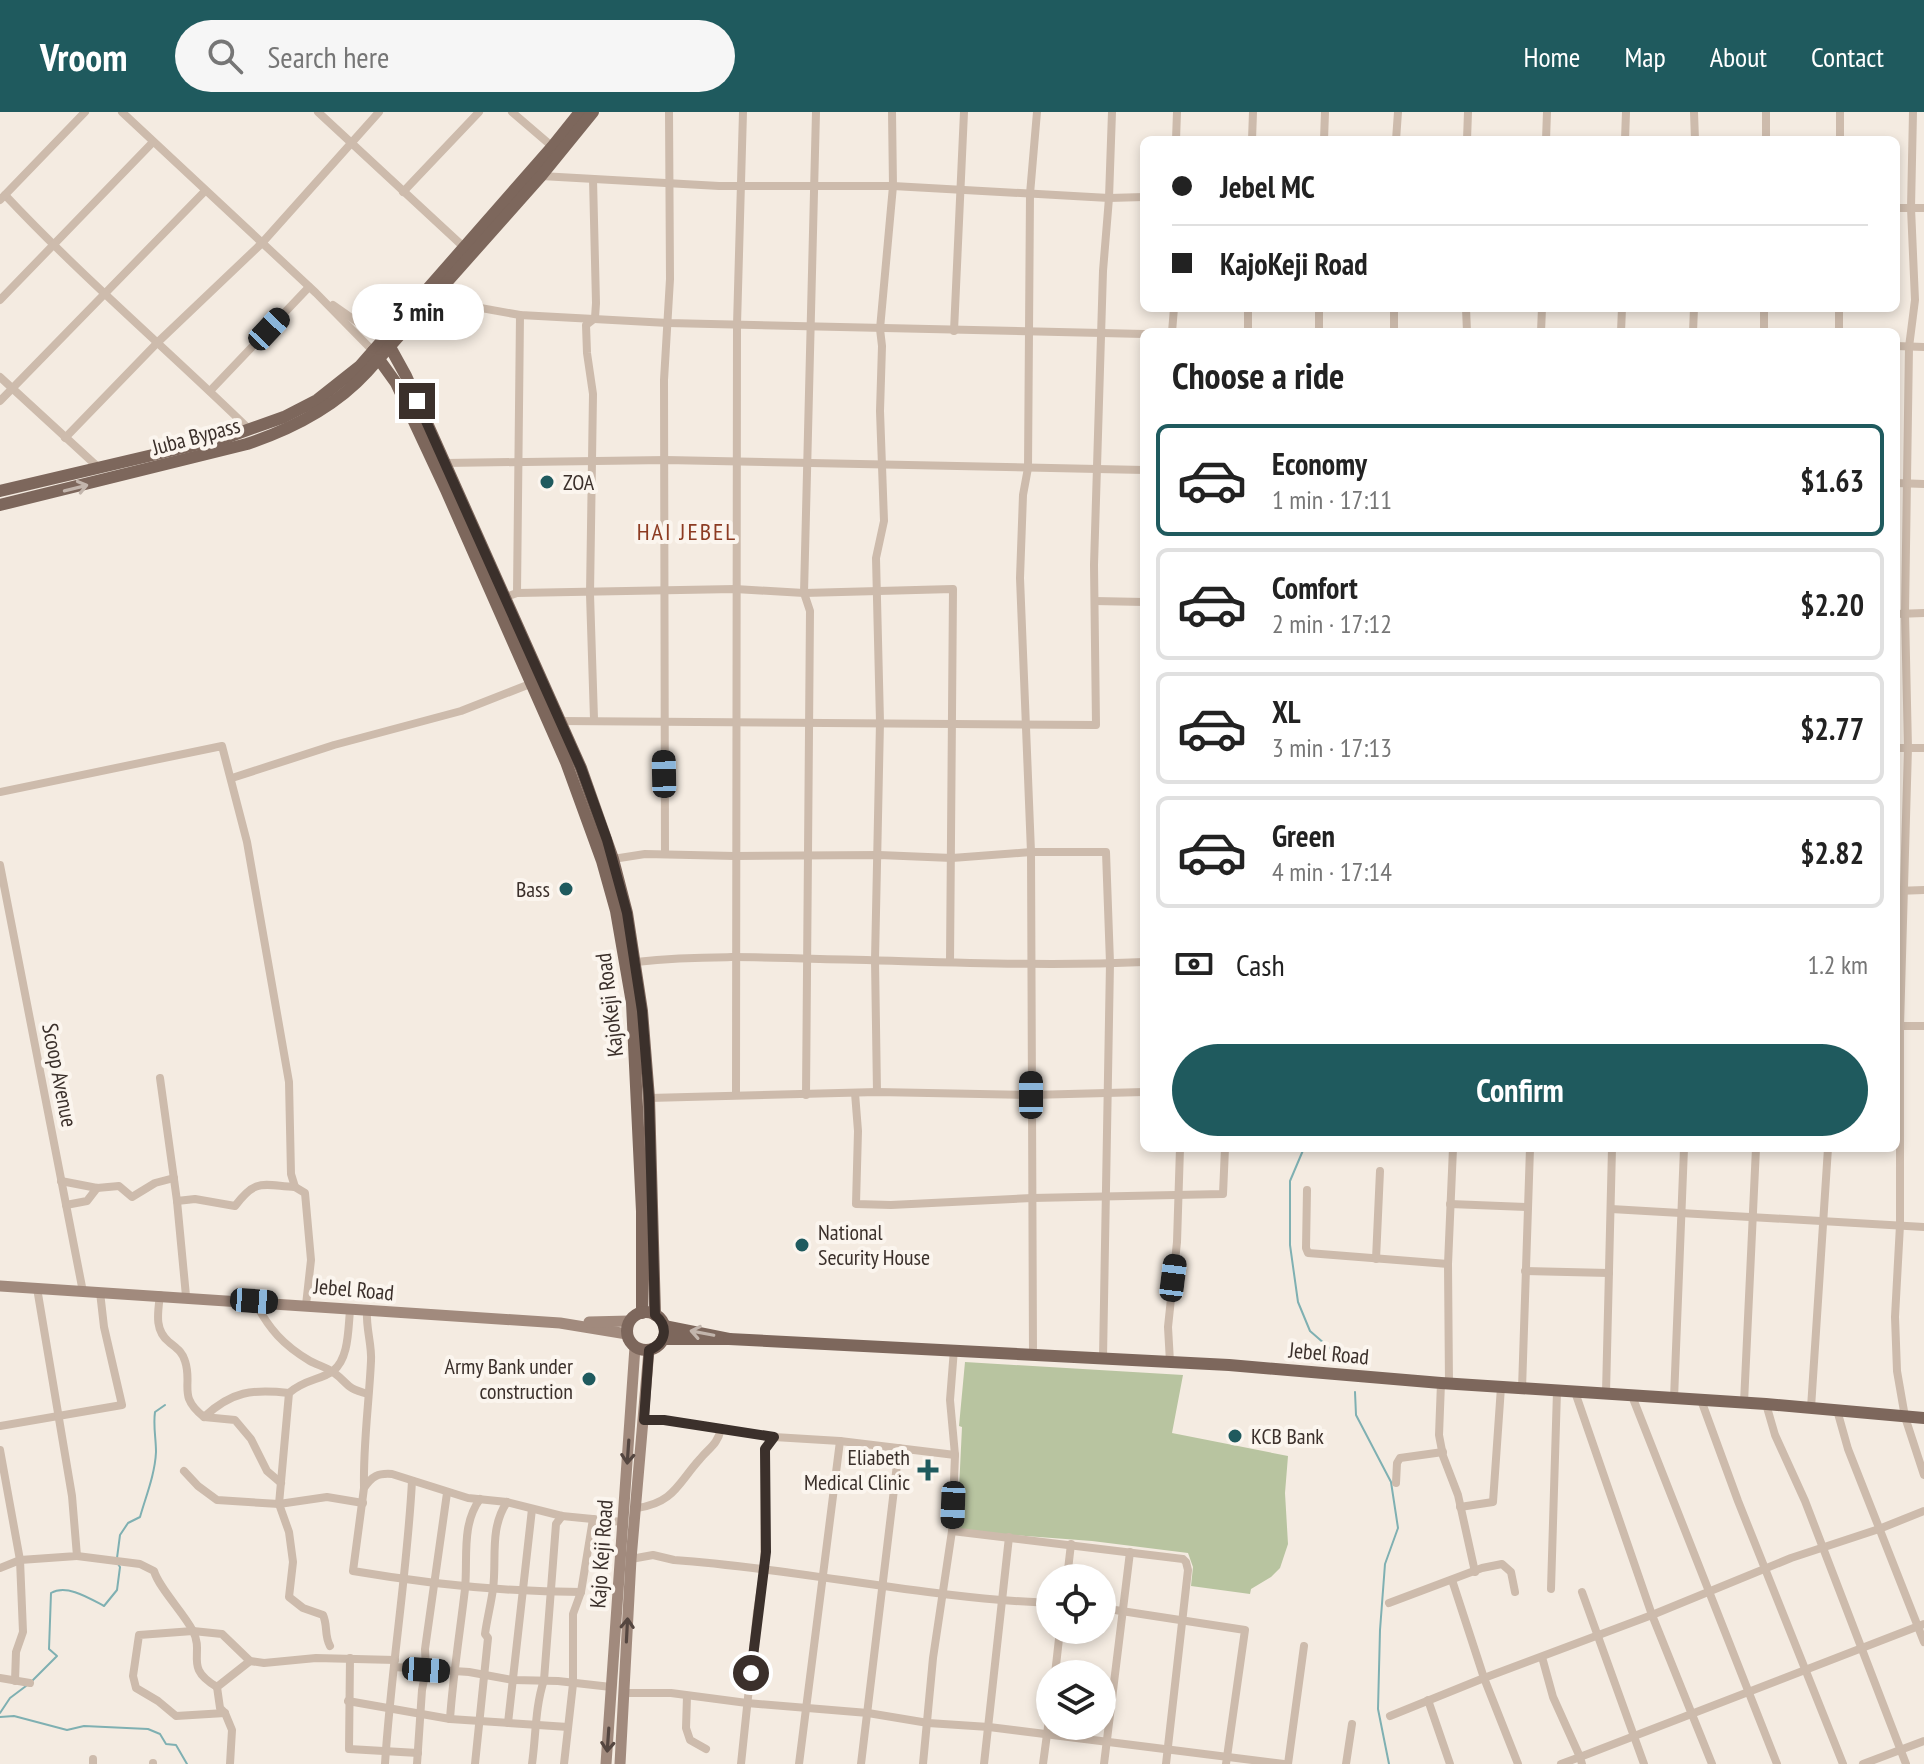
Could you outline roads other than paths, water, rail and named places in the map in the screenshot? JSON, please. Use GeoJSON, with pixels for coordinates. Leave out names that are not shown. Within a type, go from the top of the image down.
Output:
{"type":"FeatureCollection","features":[{"type":"Feature","properties":{"kind":"main road"},"geometry":{"type":"LineString","coordinates":[[386,344],[431,299],[468,250],[541,176],[580,112]]}},
{"type":"Feature","properties":{"kind":"main road"},"geometry":{"type":"LineString","coordinates":[[376,355],[593,112]]}},
{"type":"Feature","properties":{"kind":"main road","name":"KajoKeji Road"},"geometry":{"type":"LineString","coordinates":[[386,344],[445,463],[503,598],[561,721],[613,859],[636,962],[649,1098],[648,1314]]}},
{"type":"Feature","properties":{"kind":"main road","name":"KajoKeji Road"},"geometry":{"type":"LineString","coordinates":[[376,355],[396,383],[446,490],[566,762],[590,823],[616,911],[625,957],[635,1045],[648,1314]]}},
{"type":"Feature","properties":{"kind":"main road","name":"Juba Bypass"},"geometry":{"type":"LineString","coordinates":[[0,491],[250,430],[317,400],[376,355]]}},
{"type":"Feature","properties":{"kind":"main road","name":"Juba Bypass"},"geometry":{"type":"LineString","coordinates":[[0,505],[190,460],[270,436],[340,398],[376,355]]}},
{"type":"Feature","properties":{"kind":"main road","name":"Jebel Road"},"geometry":{"type":"LineString","coordinates":[[0,1286],[629,1327]]}},
{"type":"Feature","properties":{"kind":"main road"},"geometry":{"type":"LineString","coordinates":[[648,1314],[663,1333],[649,1350],[635,1347],[629,1327],[648,1314]]}},
{"type":"Feature","properties":{"kind":"main road","name":"Jebel Road"},"geometry":{"type":"LineString","coordinates":[[663,1333],[1170,1362],[1924,1418]]}},
{"type":"Feature","properties":{"kind":"main road","name":"Kajo Keji Road"},"geometry":{"type":"LineString","coordinates":[[606,1764],[635,1347]]}},
{"type":"Feature","properties":{"kind":"main road","name":"Kajo Keji Road"},"geometry":{"type":"LineString","coordinates":[[620,1764],[631,1559],[649,1350]]}},
{"type":"Feature","properties":{"kind":"street"},"geometry":{"type":"LineString","coordinates":[[85,112],[2,198],[250,430]]}},
{"type":"Feature","properties":{"kind":"street"},"geometry":{"type":"LineString","coordinates":[[122,112],[312,290],[376,355]]}},
{"type":"Feature","properties":{"kind":"street"},"geometry":{"type":"LineString","coordinates":[[318,112],[468,250]]}},
{"type":"Feature","properties":{"kind":"street"},"geometry":{"type":"LineString","coordinates":[[65,438],[158,342],[262,243],[379,112]]}},
{"type":"Feature","properties":{"kind":"street"},"geometry":{"type":"LineString","coordinates":[[403,192],[479,112]]}},
{"type":"Feature","properties":{"kind":"street"},"geometry":{"type":"LineString","coordinates":[[512,112],[556,150]]}},
{"type":"Feature","properties":{"kind":"street"},"geometry":{"type":"LineString","coordinates":[[665,854],[664,380],[671,240],[669,112]]}},
{"type":"Feature","properties":{"kind":"street"},"geometry":{"type":"LineString","coordinates":[[736,1095],[735,589],[737,325],[743,112]]}},
{"type":"Feature","properties":{"kind":"street"},"geometry":{"type":"LineString","coordinates":[[806,1095],[810,611],[804,593],[816,112]]}},
{"type":"Feature","properties":{"kind":"street"},"geometry":{"type":"LineString","coordinates":[[877,1092],[875,960],[880,722],[876,552],[884,521],[880,466],[880,329],[893,186],[892,112]]}},
{"type":"Feature","properties":{"kind":"street"},"geometry":{"type":"LineString","coordinates":[[954,331],[964,112]]}},
{"type":"Feature","properties":{"kind":"street"},"geometry":{"type":"LineString","coordinates":[[1033,1354],[1031,852],[1020,578],[1023,495],[1028,468],[1030,194],[1037,112]]}},
{"type":"Feature","properties":{"kind":"street"},"geometry":{"type":"LineString","coordinates":[[561,721],[1096,725],[1097,470],[1112,112]]}},
{"type":"Feature","properties":{"kind":"street"},"geometry":{"type":"LineString","coordinates":[[1176,136],[1177,112]]}},
{"type":"Feature","properties":{"kind":"street"},"geometry":{"type":"LineString","coordinates":[[1252,136],[1253,112]]}},
{"type":"Feature","properties":{"kind":"street"},"geometry":{"type":"LineString","coordinates":[[1324,136],[1325,112]]}},
{"type":"Feature","properties":{"kind":"street"},"geometry":{"type":"LineString","coordinates":[[1396,136],[1398,112]]}},
{"type":"Feature","properties":{"kind":"street"},"geometry":{"type":"LineString","coordinates":[[1467,136],[1468,112]]}},
{"type":"Feature","properties":{"kind":"street"},"geometry":{"type":"LineString","coordinates":[[1546,136],[1547,112]]}},
{"type":"Feature","properties":{"kind":"street"},"geometry":{"type":"LineString","coordinates":[[1625,136],[1626,112]]}},
{"type":"Feature","properties":{"kind":"street"},"geometry":{"type":"LineString","coordinates":[[1694,112],[1695,136]]}},
{"type":"Feature","properties":{"kind":"street"},"geometry":{"type":"LineString","coordinates":[[1766,112],[1766,136]]}},
{"type":"Feature","properties":{"kind":"street"},"geometry":{"type":"LineString","coordinates":[[1840,112],[1840,136]]}},
{"type":"Feature","properties":{"kind":"street"},"geometry":{"type":"LineString","coordinates":[[1913,112],[1911,208],[1915,300],[1909,347],[1908,483],[1901,614],[1908,748],[1900,891],[1924,890]]}},
{"type":"Feature","properties":{"kind":"street"},"geometry":{"type":"LineString","coordinates":[[0,300],[153,142]]}},
{"type":"Feature","properties":{"kind":"street"},"geometry":{"type":"LineString","coordinates":[[541,176],[741,186],[893,186],[1140,197]]}},
{"type":"Feature","properties":{"kind":"street"},"geometry":{"type":"LineString","coordinates":[[593,179],[595,318]]}},
{"type":"Feature","properties":{"kind":"street"},"geometry":{"type":"LineString","coordinates":[[0,401],[205,191]]}},
{"type":"Feature","properties":{"kind":"street"},"geometry":{"type":"LineString","coordinates":[[1900,208],[1924,208]]}},
{"type":"Feature","properties":{"kind":"street"},"geometry":{"type":"LineString","coordinates":[[312,290],[386,344]]}},
{"type":"Feature","properties":{"kind":"street"},"geometry":{"type":"LineString","coordinates":[[210,391],[312,290]]}},
{"type":"Feature","properties":{"kind":"street"},"geometry":{"type":"LineString","coordinates":[[431,299],[520,315],[668,323],[1140,334]]}},
{"type":"Feature","properties":{"kind":"street"},"geometry":{"type":"LineString","coordinates":[[517,593],[520,315]]}},
{"type":"Feature","properties":{"kind":"street"},"geometry":{"type":"LineString","coordinates":[[594,719],[590,594],[593,394],[586,325],[595,318]]}},
{"type":"Feature","properties":{"kind":"street"},"geometry":{"type":"LineString","coordinates":[[1900,346],[1924,347]]}},
{"type":"Feature","properties":{"kind":"street"},"geometry":{"type":"LineString","coordinates":[[0,377],[99,468]]}},
{"type":"Feature","properties":{"kind":"street"},"geometry":{"type":"LineString","coordinates":[[445,463],[666,460],[1140,470]]}},
{"type":"Feature","properties":{"kind":"street"},"geometry":{"type":"LineString","coordinates":[[1900,483],[1924,484]]}},
{"type":"Feature","properties":{"kind":"street"},"geometry":{"type":"LineString","coordinates":[[503,598],[517,593],[590,594],[664,590],[735,589],[804,593],[953,589],[950,962]]}},
{"type":"Feature","properties":{"kind":"street"},"geometry":{"type":"LineString","coordinates":[[1095,601],[1140,602]]}},
{"type":"Feature","properties":{"kind":"street"},"geometry":{"type":"LineString","coordinates":[[1901,614],[1924,613]]}},
{"type":"Feature","properties":{"kind":"street"},"geometry":{"type":"LineString","coordinates":[[232,778],[334,745],[461,711],[530,684]]}},
{"type":"Feature","properties":{"kind":"street"},"geometry":{"type":"LineString","coordinates":[[0,792],[222,746],[247,842],[289,1082],[289,1150],[295,1187]]}},
{"type":"Feature","properties":{"kind":"street"},"geometry":{"type":"LineString","coordinates":[[1900,748],[1924,748]]}},
{"type":"Feature","properties":{"kind":"street"},"geometry":{"type":"LineString","coordinates":[[613,859],[645,854],[952,858],[1031,852],[1106,852],[1110,963],[1103,1358]]}},
{"type":"Feature","properties":{"kind":"street","name":"Scoop Avenue"},"geometry":{"type":"LineString","coordinates":[[0,865],[83,1292]]}},
{"type":"Feature","properties":{"kind":"street"},"geometry":{"type":"LineString","coordinates":[[636,962],[676,957],[735,957],[1140,962]]}},
{"type":"Feature","properties":{"kind":"street"},"geometry":{"type":"LineString","coordinates":[[1900,1026],[1924,1026]]}},
{"type":"Feature","properties":{"kind":"street"},"geometry":{"type":"LineString","coordinates":[[160,1078],[186,1296]]}},
{"type":"Feature","properties":{"kind":"street"},"geometry":{"type":"LineString","coordinates":[[649,1098],[877,1092],[1031,1095],[1140,1092]]}},
{"type":"Feature","properties":{"kind":"street"},"geometry":{"type":"LineString","coordinates":[[855,1093],[858,1131],[856,1204],[1223,1194],[1225,1152]]}},
{"type":"Feature","properties":{"kind":"street"},"geometry":{"type":"LineString","coordinates":[[1170,1362],[1168,1327],[1177,1242],[1180,1152]]}},
{"type":"Feature","properties":{"kind":"street"},"geometry":{"type":"LineString","coordinates":[[1453,1152],[1445,1384],[1439,1435],[1475,1572]]}},
{"type":"Feature","properties":{"kind":"street"},"geometry":{"type":"LineString","coordinates":[[1522,1389],[1530,1152]]}},
{"type":"Feature","properties":{"kind":"street"},"geometry":{"type":"LineString","coordinates":[[1606,1393],[1612,1152]]}},
{"type":"Feature","properties":{"kind":"street"},"geometry":{"type":"LineString","coordinates":[[1674,1399],[1684,1152]]}},
{"type":"Feature","properties":{"kind":"street"},"geometry":{"type":"LineString","coordinates":[[1744,1403],[1756,1152]]}},
{"type":"Feature","properties":{"kind":"street"},"geometry":{"type":"LineString","coordinates":[[1811,1408],[1828,1152]]}},
{"type":"Feature","properties":{"kind":"street"},"geometry":{"type":"LineString","coordinates":[[1899,1152],[1900,1225],[1895,1317],[1897,1371],[1905,1417],[1924,1475]]}},
{"type":"Feature","properties":{"kind":"street"},"geometry":{"type":"LineString","coordinates":[[1376,1259],[1380,1171]]}},
{"type":"Feature","properties":{"kind":"street"},"geometry":{"type":"LineString","coordinates":[[61,1181],[97,1188],[119,1186],[132,1197],[155,1183],[174,1178]]}},
{"type":"Feature","properties":{"kind":"street"},"geometry":{"type":"LineString","coordinates":[[177,1201],[195,1199],[235,1206],[247,1190],[258,1184],[295,1187],[305,1193],[311,1260],[306,1305]]}},
{"type":"Feature","properties":{"kind":"street"},"geometry":{"type":"LineString","coordinates":[[66,1205],[87,1201],[97,1188]]}},
{"type":"Feature","properties":{"kind":"street"},"geometry":{"type":"LineString","coordinates":[[1307,1190],[1308,1253],[1448,1264]]}},
{"type":"Feature","properties":{"kind":"street"},"geometry":{"type":"LineString","coordinates":[[1450,1204],[1528,1207]]}},
{"type":"Feature","properties":{"kind":"street"},"geometry":{"type":"LineString","coordinates":[[1611,1209],[1924,1227]]}},
{"type":"Feature","properties":{"kind":"street"},"geometry":{"type":"LineString","coordinates":[[1525,1271],[1609,1273]]}},
{"type":"Feature","properties":{"kind":"street"},"geometry":{"type":"LineString","coordinates":[[37,1288],[60,1415],[77,1556]]}},
{"type":"Feature","properties":{"kind":"street"},"geometry":{"type":"LineString","coordinates":[[0,1426],[122,1405],[104,1327],[100,1292]]}},
{"type":"Feature","properties":{"kind":"street"},"geometry":{"type":"LineString","coordinates":[[160,1295],[157,1318],[161,1333],[182,1352],[188,1371],[186,1393],[198,1412],[204,1417],[235,1420],[251,1439],[267,1471],[281,1483]]}},
{"type":"Feature","properties":{"kind":"street"},"geometry":{"type":"LineString","coordinates":[[254,1301],[269,1328],[281,1340],[308,1360],[332,1372],[348,1389],[368,1394]]}},
{"type":"Feature","properties":{"kind":"street"},"geometry":{"type":"LineString","coordinates":[[204,1417],[221,1402],[239,1394],[251,1391],[289,1393],[302,1383],[332,1372],[342,1360],[350,1311]]}},
{"type":"Feature","properties":{"kind":"street"},"geometry":{"type":"LineString","coordinates":[[367,1312],[366,1327],[372,1356],[363,1503],[353,1571],[465,1587],[523,1592],[581,1592]]}},
{"type":"Feature","properties":{"kind":"street"},"geometry":{"type":"LineString","coordinates":[[923,1764],[933,1658],[952,1531],[955,1455],[950,1400],[954,1349]]}},
{"type":"Feature","properties":{"kind":"street"},"geometry":{"type":"LineString","coordinates":[[1460,1507],[1493,1502],[1501,1387]]}},
{"type":"Feature","properties":{"kind":"street"},"geometry":{"type":"LineString","coordinates":[[1551,1589],[1557,1391]]}},
{"type":"Feature","properties":{"kind":"street"},"geometry":{"type":"LineString","coordinates":[[1575,1392],[1652,1615],[1712,1764]]}},
{"type":"Feature","properties":{"kind":"street"},"geometry":{"type":"LineString","coordinates":[[289,1393],[279,1504],[289,1532],[293,1562],[289,1597],[303,1608],[323,1615],[327,1625],[325,1635],[330,1646]]}},
{"type":"Feature","properties":{"kind":"street"},"geometry":{"type":"LineString","coordinates":[[1632,1396],[1777,1764]]}},
{"type":"Feature","properties":{"kind":"street"},"geometry":{"type":"LineString","coordinates":[[1701,1400],[1843,1764]]}},
{"type":"Feature","properties":{"kind":"street"},"geometry":{"type":"LineString","coordinates":[[1766,1404],[1775,1435],[1823,1546],[1906,1764]]}},
{"type":"Feature","properties":{"kind":"street"},"geometry":{"type":"LineString","coordinates":[[1837,1410],[1848,1449],[1921,1625],[1924,1642]]}},
{"type":"Feature","properties":{"kind":"street"},"geometry":{"type":"LineString","coordinates":[[644,1420],[955,1455]]}},
{"type":"Feature","properties":{"kind":"street"},"geometry":{"type":"LineString","coordinates":[[637,1508],[653,1506],[683,1484],[702,1456],[716,1445],[721,1429]]}},
{"type":"Feature","properties":{"kind":"street"},"geometry":{"type":"LineString","coordinates":[[741,1764],[764,1569],[765,1449],[774,1437]]}},
{"type":"Feature","properties":{"kind":"street"},"geometry":{"type":"LineString","coordinates":[[799,1764],[840,1441]]}},
{"type":"Feature","properties":{"kind":"street"},"geometry":{"type":"LineString","coordinates":[[861,1764],[899,1448]]}},
{"type":"Feature","properties":{"kind":"street"},"geometry":{"type":"LineString","coordinates":[[0,1450],[20,1560],[23,1632],[16,1652],[15,1681]]}},
{"type":"Feature","properties":{"kind":"street"},"geometry":{"type":"LineString","coordinates":[[1396,1483],[1400,1458],[1443,1452]]}},
{"type":"Feature","properties":{"kind":"street"},"geometry":{"type":"LineString","coordinates":[[184,1471],[217,1500],[279,1504],[327,1497],[363,1503]]}},
{"type":"Feature","properties":{"kind":"street"},"geometry":{"type":"LineString","coordinates":[[364,1488],[370,1478],[380,1473],[447,1493],[507,1502],[562,1516],[623,1522]]}},
{"type":"Feature","properties":{"kind":"street"},"geometry":{"type":"LineString","coordinates":[[385,1764],[412,1481]]}},
{"type":"Feature","properties":{"kind":"street"},"geometry":{"type":"LineString","coordinates":[[417,1764],[426,1670],[425,1649],[447,1493]]}},
{"type":"Feature","properties":{"kind":"street"},"geometry":{"type":"LineString","coordinates":[[450,1719],[465,1587],[467,1533],[472,1509],[480,1499]]}},
{"type":"Feature","properties":{"kind":"street"},"geometry":{"type":"LineString","coordinates":[[475,1764],[488,1638],[485,1634],[493,1589],[495,1530],[499,1514],[507,1502]]}},
{"type":"Feature","properties":{"kind":"street"},"geometry":{"type":"LineString","coordinates":[[508,1723],[532,1509]]}},
{"type":"Feature","properties":{"kind":"street"},"geometry":{"type":"LineString","coordinates":[[1390,1716],[1823,1546],[1924,1511]]}},
{"type":"Feature","properties":{"kind":"street"},"geometry":{"type":"LineString","coordinates":[[532,1764],[537,1703],[544,1680],[556,1524],[562,1516]]}},
{"type":"Feature","properties":{"kind":"street"},"geometry":{"type":"LineString","coordinates":[[564,1764],[573,1684],[573,1614],[581,1592],[593,1519]]}},
{"type":"Feature","properties":{"kind":"street"},"geometry":{"type":"LineString","coordinates":[[952,1531],[1071,1544],[1183,1559],[1186,1562],[1188,1570],[1166,1764]]}},
{"type":"Feature","properties":{"kind":"street"},"geometry":{"type":"LineString","coordinates":[[984,1764],[1009,1537]]}},
{"type":"Feature","properties":{"kind":"street"},"geometry":{"type":"LineString","coordinates":[[1069,1564],[1071,1544]]}},
{"type":"Feature","properties":{"kind":"street"},"geometry":{"type":"LineString","coordinates":[[1104,1764],[1130,1552]]}},
{"type":"Feature","properties":{"kind":"street"},"geometry":{"type":"LineString","coordinates":[[631,1559],[653,1555],[1002,1601],[1036,1602]]}},
{"type":"Feature","properties":{"kind":"street"},"geometry":{"type":"LineString","coordinates":[[0,1568],[20,1560],[77,1556],[140,1564],[154,1571],[156,1580],[173,1599],[196,1636],[195,1664],[203,1677],[217,1687],[220,1708],[232,1730],[230,1764]]}},
{"type":"Feature","properties":{"kind":"street"},"geometry":{"type":"LineString","coordinates":[[1389,1603],[1502,1564],[1511,1572],[1515,1592]]}},
{"type":"Feature","properties":{"kind":"street"},"geometry":{"type":"LineString","coordinates":[[1452,1580],[1505,1737],[1518,1764]]}},
{"type":"Feature","properties":{"kind":"street"},"geometry":{"type":"LineString","coordinates":[[1582,1592],[1644,1764]]}},
{"type":"Feature","properties":{"kind":"street"},"geometry":{"type":"LineString","coordinates":[[1116,1610],[1244,1629],[1227,1761]]}},
{"type":"Feature","properties":{"kind":"street"},"geometry":{"type":"LineString","coordinates":[[1561,1764],[1581,1761],[1633,1735],[1750,1693],[1921,1625]]}},
{"type":"Feature","properties":{"kind":"street"},"geometry":{"type":"LineString","coordinates":[[225,1713],[176,1716],[136,1688],[133,1676],[139,1635],[193,1631],[222,1634],[250,1661],[277,1664],[316,1658],[350,1658],[513,1680],[611,1687]]}},
{"type":"Feature","properties":{"kind":"street"},"geometry":{"type":"LineString","coordinates":[[1087,1740],[1167,1749],[1227,1761],[1286,1764],[1304,1646]]}},
{"type":"Feature","properties":{"kind":"street"},"geometry":{"type":"LineString","coordinates":[[1542,1657],[1553,1697],[1581,1761]]}},
{"type":"Feature","properties":{"kind":"street"},"geometry":{"type":"LineString","coordinates":[[350,1658],[349,1749],[418,1753]]}},
{"type":"Feature","properties":{"kind":"street"},"geometry":{"type":"LineString","coordinates":[[217,1687],[250,1661]]}},
{"type":"Feature","properties":{"kind":"street"},"geometry":{"type":"LineString","coordinates":[[0,1678],[30,1683]]}},
{"type":"Feature","properties":{"kind":"street"},"geometry":{"type":"LineString","coordinates":[[624,1693],[671,1693],[1036,1734]]}},
{"type":"Feature","properties":{"kind":"street"},"geometry":{"type":"LineString","coordinates":[[687,1696],[686,1728],[690,1740],[706,1749]]}},
{"type":"Feature","properties":{"kind":"street"},"geometry":{"type":"LineString","coordinates":[[1428,1700],[1450,1764]]}},
{"type":"Feature","properties":{"kind":"street"},"geometry":{"type":"LineString","coordinates":[[348,1701],[450,1719],[568,1727]]}},
{"type":"Feature","properties":{"kind":"street"},"geometry":{"type":"LineString","coordinates":[[1346,1764],[1352,1724]]}},
{"type":"Feature","properties":{"kind":"street"},"geometry":{"type":"LineString","coordinates":[[1043,1764],[1046,1740]]}},
{"type":"Feature","properties":{"kind":"street"},"geometry":{"type":"LineString","coordinates":[[1863,1764],[1924,1741]]}},
{"type":"Feature","properties":{"kind":"waterway"},"geometry":{"type":"LineString","coordinates":[[1302,1152],[1290,1181],[1290,1245],[1298,1302],[1310,1331],[1348,1364]]}},
{"type":"Feature","properties":{"kind":"waterway"},"geometry":{"type":"LineString","coordinates":[[1355,1392],[1356,1415],[1391,1482],[1398,1528],[1385,1564],[1380,1630],[1378,1709],[1389,1764]]}},
{"type":"Feature","properties":{"kind":"waterway"},"geometry":{"type":"LineString","coordinates":[[117,1558],[120,1535],[128,1523],[140,1517],[155,1460],[155,1412],[165,1405]]}},
{"type":"Feature","properties":{"kind":"waterway"},"geometry":{"type":"LineString","coordinates":[[31,1682],[57,1656],[49,1649],[51,1593],[71,1591],[104,1606],[117,1590],[118,1564]]}},
{"type":"Feature","properties":{"kind":"waterway"},"geometry":{"type":"LineString","coordinates":[[0,1713],[10,1698],[26,1686]]}},
{"type":"Feature","properties":{"kind":"waterway"},"geometry":{"type":"LineString","coordinates":[[0,1717],[14,1716],[67,1730],[84,1726],[148,1729],[160,1734],[166,1744],[176,1745],[187,1764]]}},
{"type":"Feature","properties":{"kind":"place","name":"ZOA"},"geometry":{"type":"Point","coordinates":[547,482]}},
{"type":"Feature","properties":{"kind":"place","name":"Bass"},"geometry":{"type":"Point","coordinates":[566,889]}},
{"type":"Feature","properties":{"kind":"place","name":"National Security House"},"geometry":{"type":"Point","coordinates":[802,1245]}},
{"type":"Feature","properties":{"kind":"place","name":"Army Bank under construction"},"geometry":{"type":"Point","coordinates":[589,1379]}},
{"type":"Feature","properties":{"kind":"place","name":"KCB Bank"},"geometry":{"type":"Point","coordinates":[1235,1436]}},
{"type":"Feature","properties":{"kind":"place","name":"Eliabeth Medical Clinic"},"geometry":{"type":"Point","coordinates":[928,1470]}},
{"type":"Feature","properties":{"kind":"district","name":"HAI JEBEL"},"geometry":{"type":"Point","coordinates":[687,531]}}]}
